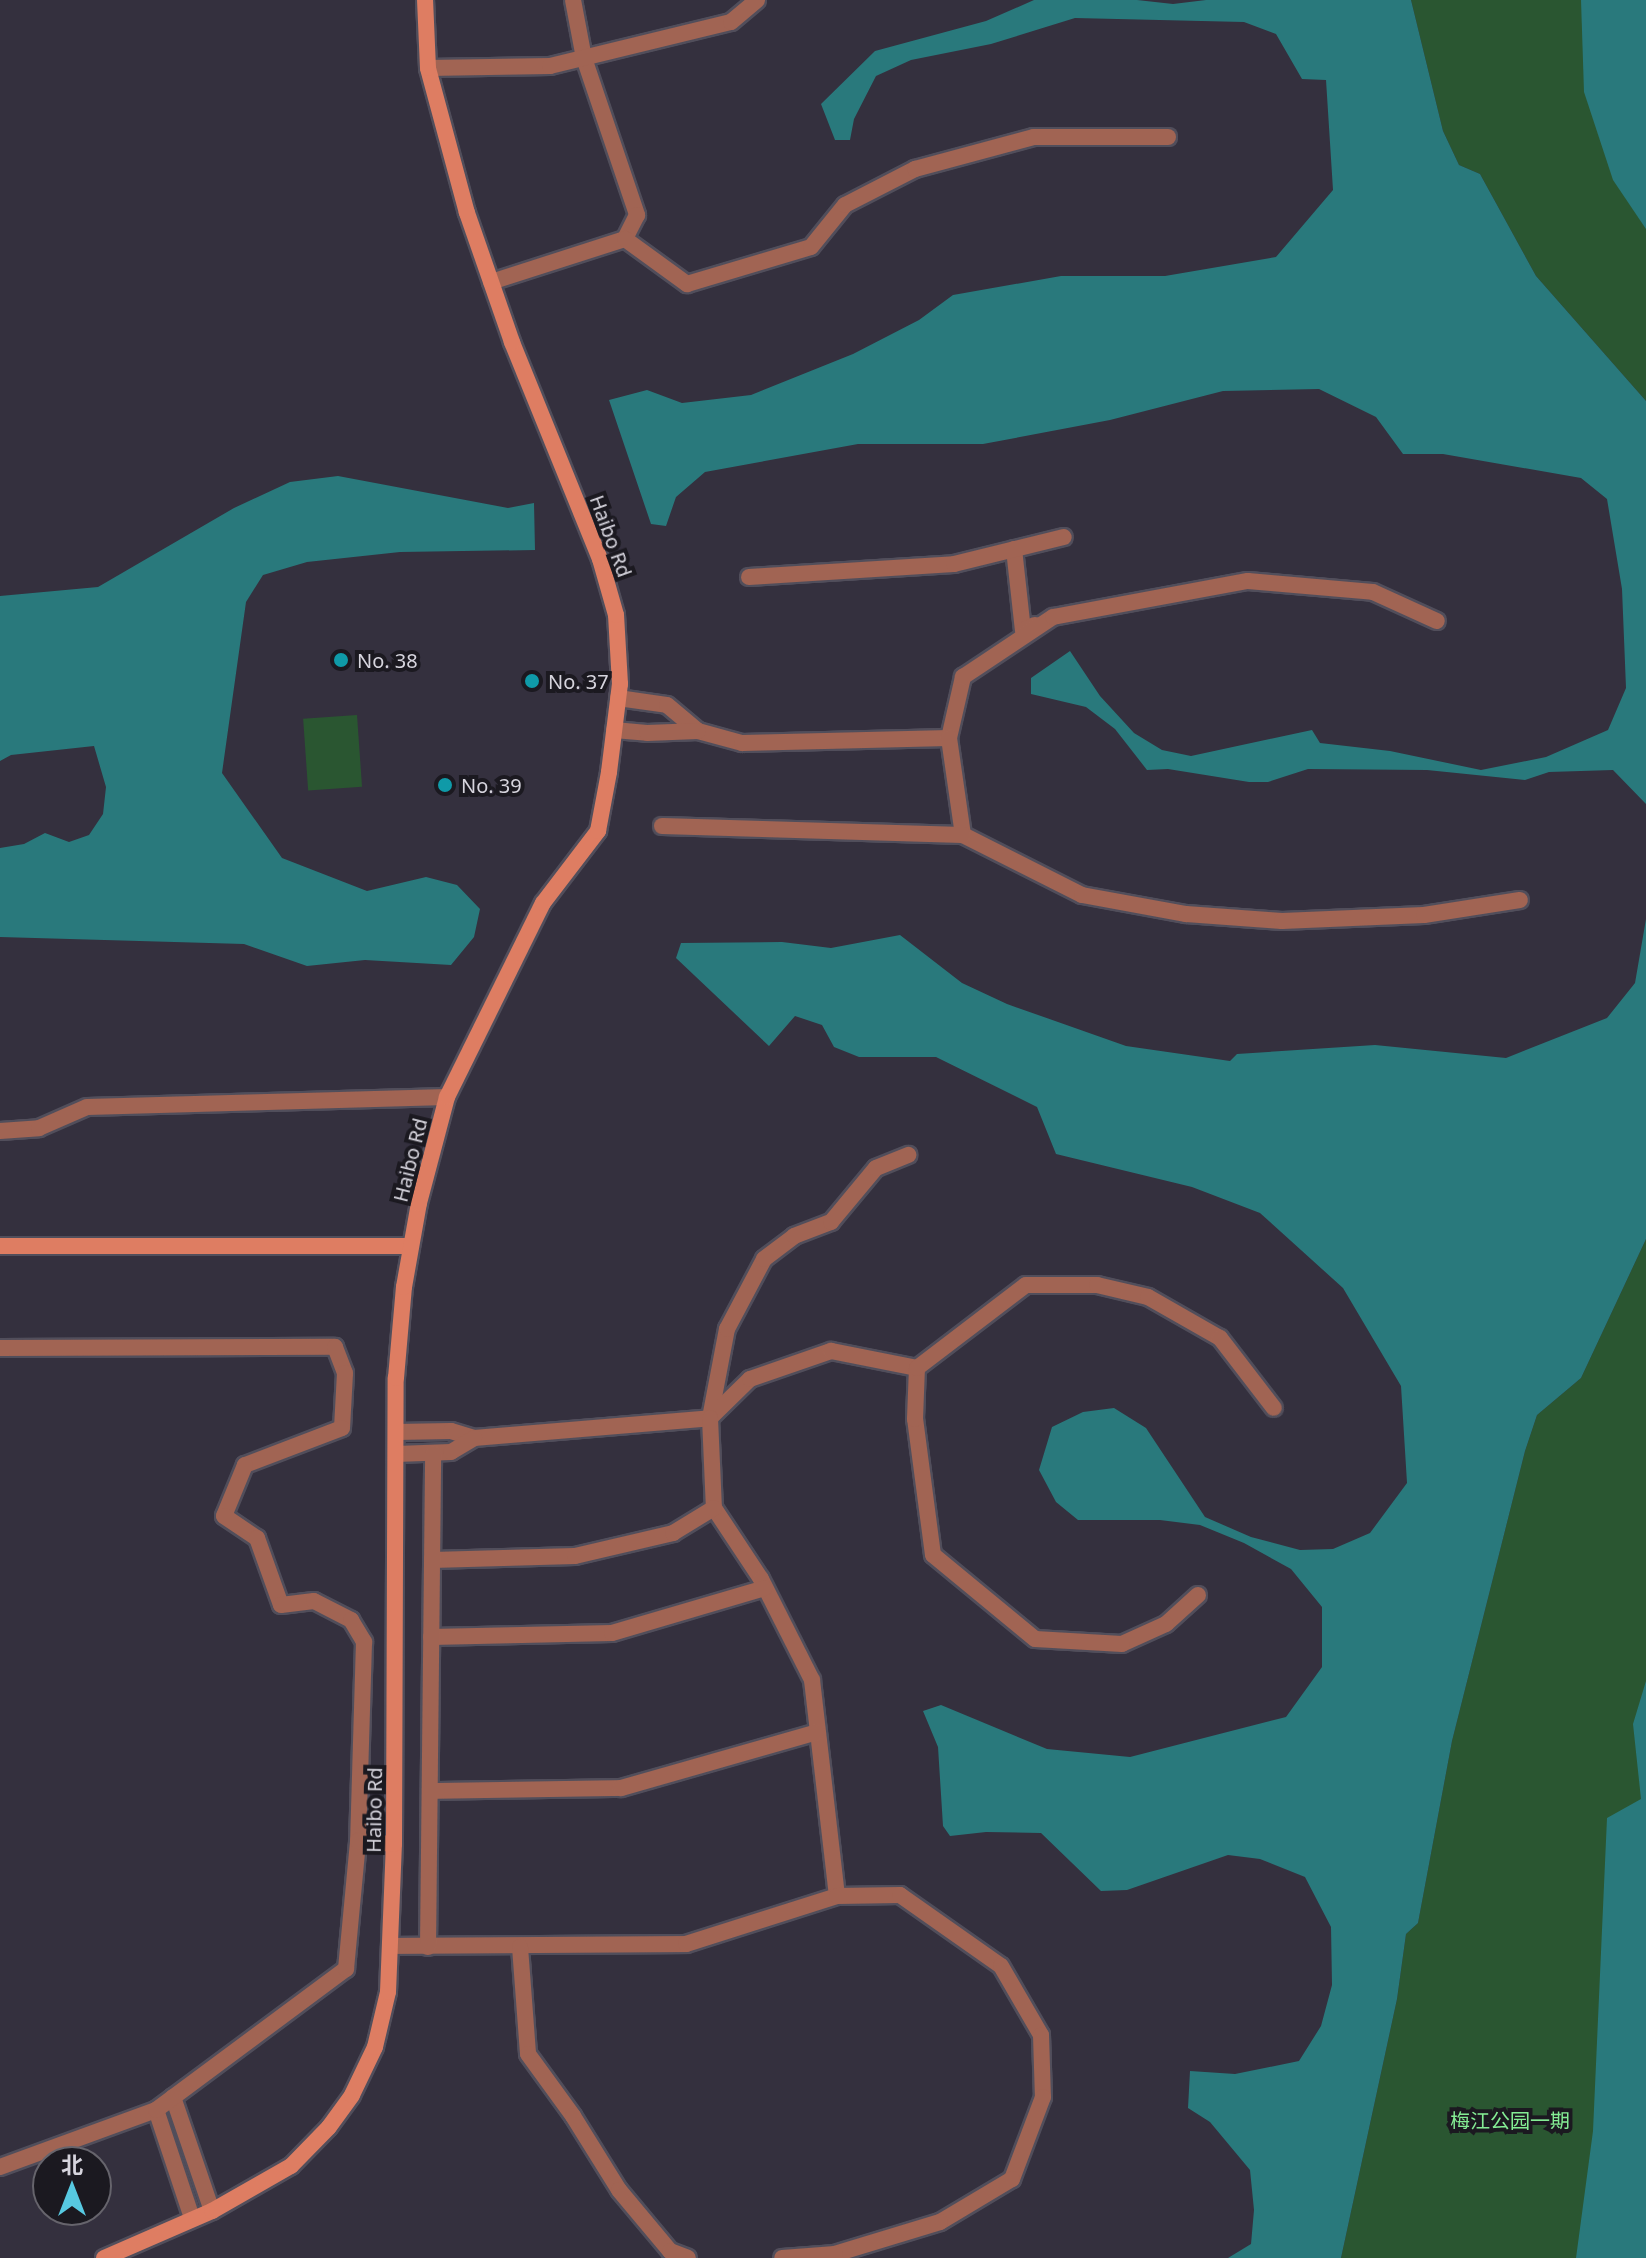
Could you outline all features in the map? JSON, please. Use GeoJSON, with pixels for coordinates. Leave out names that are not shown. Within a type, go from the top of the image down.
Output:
{"type":"FeatureCollection","features":[{"type":"Feature","properties":{"kind":"street","name":"Haibo Rd"},"geometry":{"type":"LineString","coordinates":[[104,2258],[212,2211],[291,2166],[352,2095],[375,2047],[388,1992],[394,1844],[396,1378],[411,1246],[447,1097],[543,903],[598,831],[614,730],[618,698],[616,615],[600,559],[467,213],[428,68],[425,0]]}},
{"type":"Feature","properties":{"kind":"street"},"geometry":{"type":"LineString","coordinates":[[491,282],[625,239],[637,215],[584,58],[573,0]]}},
{"type":"Feature","properties":{"kind":"street"},"geometry":{"type":"LineString","coordinates":[[428,68],[550,66],[731,22],[757,0]]}},
{"type":"Feature","properties":{"kind":"street"},"geometry":{"type":"LineString","coordinates":[[625,239],[687,284],[811,247],[845,205],[915,169],[1034,137],[1168,137]]}},
{"type":"Feature","properties":{"kind":"street"},"geometry":{"type":"LineString","coordinates":[[749,577],[954,564],[1064,537]]}},
{"type":"Feature","properties":{"kind":"street"},"geometry":{"type":"LineString","coordinates":[[1014,549],[1023,630],[1053,617],[1248,581],[1373,592],[1437,621]]}},
{"type":"Feature","properties":{"kind":"street"},"geometry":{"type":"LineString","coordinates":[[963,835],[949,738],[963,677],[1053,617]]}},
{"type":"Feature","properties":{"kind":"street"},"geometry":{"type":"LineString","coordinates":[[618,698],[667,705],[698,731]]}},
{"type":"Feature","properties":{"kind":"street"},"geometry":{"type":"LineString","coordinates":[[614,730],[647,733],[698,731],[742,743],[949,738]]}},
{"type":"Feature","properties":{"kind":"street"},"geometry":{"type":"LineString","coordinates":[[662,826],[963,835],[1082,895],[1186,914],[1282,921],[1361,918],[1424,915],[1520,900]]}},
{"type":"Feature","properties":{"kind":"street"},"geometry":{"type":"LineString","coordinates":[[0,1131],[39,1128],[87,1107],[447,1097]]}},
{"type":"Feature","properties":{"kind":"street"},"geometry":{"type":"LineString","coordinates":[[837,1896],[812,1680],[765,1588],[714,1508],[710,1418],[727,1329],[764,1259],[794,1236],[831,1222],[876,1168],[909,1155]]}},
{"type":"Feature","properties":{"kind":"street"},"geometry":{"type":"LineString","coordinates":[[0,1246],[411,1246]]}},
{"type":"Feature","properties":{"kind":"street"},"geometry":{"type":"LineString","coordinates":[[396,1432],[451,1431],[474,1438],[710,1418],[750,1379],[831,1351],[917,1368],[1026,1285],[1097,1285],[1148,1297],[1220,1338],[1274,1408]]}},
{"type":"Feature","properties":{"kind":"street"},"geometry":{"type":"LineString","coordinates":[[0,1348],[335,1347],[345,1373],[342,1428],[245,1465],[224,1516],[257,1538],[281,1605],[314,1601],[351,1620],[364,1642],[358,1841],[346,1969],[156,2110],[0,2167]]}},
{"type":"Feature","properties":{"kind":"street"},"geometry":{"type":"LineString","coordinates":[[917,1368],[915,1419],[933,1555],[1035,1639],[1122,1644],[1166,1624],[1198,1595]]}},
{"type":"Feature","properties":{"kind":"street"},"geometry":{"type":"LineString","coordinates":[[396,1454],[451,1452],[474,1438]]}},
{"type":"Feature","properties":{"kind":"street"},"geometry":{"type":"LineString","coordinates":[[428,1947],[433,1453]]}},
{"type":"Feature","properties":{"kind":"street"},"geometry":{"type":"LineString","coordinates":[[432,1560],[575,1556],[673,1533],[714,1508]]}},
{"type":"Feature","properties":{"kind":"street"},"geometry":{"type":"LineString","coordinates":[[431,1637],[612,1633],[765,1588]]}},
{"type":"Feature","properties":{"kind":"street"},"geometry":{"type":"LineString","coordinates":[[430,1791],[621,1788],[817,1732]]}},
{"type":"Feature","properties":{"kind":"street"},"geometry":{"type":"LineString","coordinates":[[358,1841],[394,1844]]}},
{"type":"Feature","properties":{"kind":"street"},"geometry":{"type":"LineString","coordinates":[[390,1946],[686,1944],[837,1896],[900,1895],[1001,1966],[1041,2035],[1043,2097],[1012,2179],[940,2222],[835,2254],[782,2258]]}},
{"type":"Feature","properties":{"kind":"street"},"geometry":{"type":"LineString","coordinates":[[520,1947],[528,2054],[619,2190],[670,2251],[688,2258]]}},
{"type":"Feature","properties":{"kind":"street"},"geometry":{"type":"LineString","coordinates":[[173,2097],[212,2211]]}},
{"type":"Feature","properties":{"kind":"street"},"geometry":{"type":"LineString","coordinates":[[156,2110],[192,2218]]}},
{"type":"Feature","properties":{"kind":"green space"},"geometry":{"type":"Polygon","coordinates":[[[1411,0],[1646,0],[1646,401],[1536,276],[1480,174],[1459,165],[1443,131],[1411,0]]]}},
{"type":"Feature","properties":{"kind":"green space"},"geometry":{"type":"Polygon","coordinates":[[[357,715],[362,787],[308,791],[303,719],[357,715]]]}},
{"type":"Feature","properties":{"kind":"green space","name":"梅江公园一期"},"geometry":{"type":"Polygon","coordinates":[[[1646,1239],[1646,2258],[1341,2258],[1397,1999],[1406,1934],[1418,1923],[1452,1741],[1525,1451],[1537,1415],[1581,1378],[1646,1239]]]}},
{"type":"Feature","properties":{"kind":"shaded area"},"geometry":{"type":"Polygon","coordinates":[[[1034,0],[1137,0],[1173,4],[1206,0],[1411,0],[1443,131],[1459,165],[1480,174],[1536,276],[1646,401],[1646,804],[1613,770],[1549,772],[1525,780],[1427,770],[1308,769],[1268,782],[1249,782],[1168,769],[1147,770],[1115,729],[1086,707],[1031,694],[1031,678],[1070,651],[1100,696],[1134,733],[1162,750],[1191,756],[1312,730],[1320,743],[1390,751],[1481,770],[1546,757],[1608,730],[1626,688],[1622,589],[1607,499],[1581,478],[1443,454],[1403,454],[1376,417],[1319,389],[1223,391],[1110,420],[983,444],[858,444],[705,472],[676,497],[666,526],[651,524],[609,400],[647,390],[682,403],[751,395],[853,354],[919,320],[953,295],[1061,276],[1165,276],[1276,257],[1333,190],[1326,80],[1302,79],[1276,34],[1244,22],[1075,18],[991,44],[911,60],[876,76],[854,119],[850,140],[835,140],[821,104],[875,51],[986,21],[1034,0]]]}},
{"type":"Feature","properties":{"kind":"shaded area"},"geometry":{"type":"Polygon","coordinates":[[[1581,0],[1646,0],[1646,229],[1613,180],[1584,92],[1581,0]]]}},
{"type":"Feature","properties":{"kind":"shaded area"},"geometry":{"type":"Polygon","coordinates":[[[338,476],[508,508],[534,503],[535,550],[400,552],[307,562],[263,575],[246,602],[222,773],[282,858],[367,891],[426,877],[457,885],[480,909],[474,937],[451,965],[365,960],[307,966],[244,944],[0,937],[0,848],[24,844],[45,833],[69,842],[89,835],[103,814],[106,787],[94,746],[11,755],[0,761],[0,596],[98,587],[234,508],[290,482],[338,476]]]}},
{"type":"Feature","properties":{"kind":"shaded area"},"geometry":{"type":"Polygon","coordinates":[[[1646,919],[1646,1239],[1581,1378],[1537,1415],[1525,1451],[1452,1741],[1418,1923],[1406,1934],[1397,1999],[1341,2258],[1228,2258],[1251,2244],[1254,2210],[1250,2170],[1210,2122],[1188,2108],[1190,2071],[1235,2074],[1299,2061],[1321,2026],[1332,1985],[1331,1927],[1305,1877],[1260,1859],[1228,1855],[1127,1890],[1101,1891],[1041,1833],[986,1832],[950,1836],[943,1826],[938,1747],[923,1711],[941,1705],[1047,1749],[1130,1757],[1286,1717],[1322,1667],[1322,1607],[1291,1569],[1244,1543],[1200,1525],[1160,1520],[1078,1520],[1056,1502],[1039,1470],[1052,1427],[1083,1412],[1114,1408],[1146,1428],[1205,1517],[1251,1537],[1300,1550],[1333,1549],[1370,1533],[1407,1483],[1401,1386],[1343,1288],[1260,1213],[1192,1187],[1056,1154],[1037,1107],[936,1057],[859,1057],[834,1047],[822,1025],[795,1016],[769,1046],[676,958],[681,943],[782,942],[831,948],[900,935],[962,983],[1007,1004],[1126,1046],[1230,1061],[1237,1054],[1375,1045],[1506,1058],[1607,1018],[1635,983],[1646,919]]]}},
{"type":"Feature","properties":{"kind":"shaded area"},"geometry":{"type":"Polygon","coordinates":[[[1646,1681],[1646,2258],[1576,2258],[1593,2131],[1607,1818],[1641,1799],[1633,1724],[1646,1681]]]}},
{"type":"Feature","properties":{"kind":"place","name":"No. 38"},"geometry":{"type":"Point","coordinates":[341,660]}},
{"type":"Feature","properties":{"kind":"place","name":"No. 37"},"geometry":{"type":"Point","coordinates":[532,681]}},
{"type":"Feature","properties":{"kind":"place","name":"No. 39"},"geometry":{"type":"Point","coordinates":[445,785]}}]}
